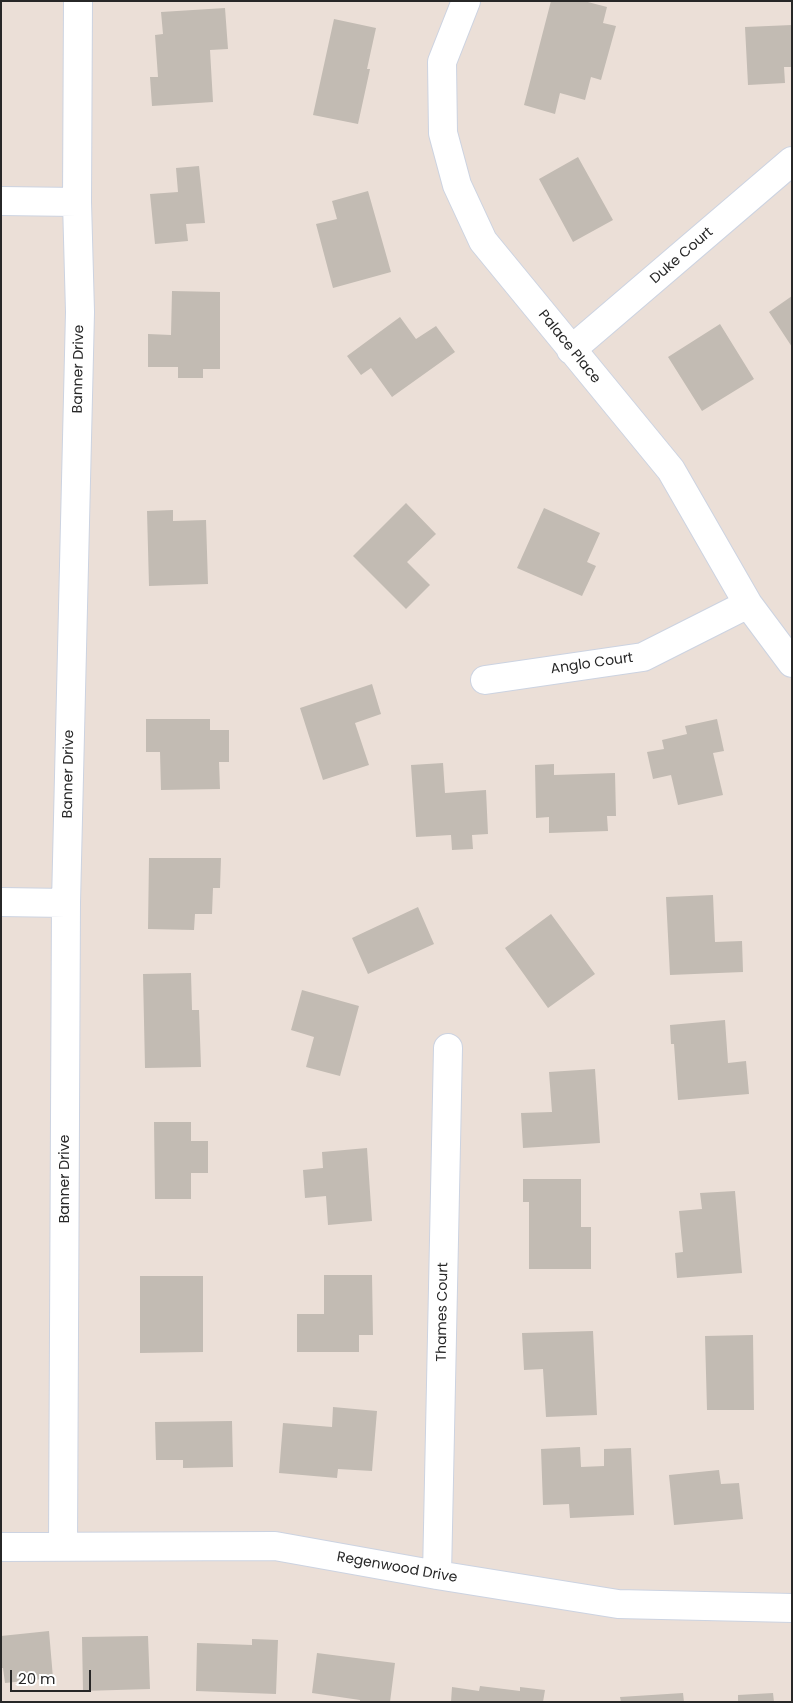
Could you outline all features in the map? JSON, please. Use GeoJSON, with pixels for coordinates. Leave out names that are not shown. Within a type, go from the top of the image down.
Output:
{"type":"FeatureCollection","features":[{"type":"Feature","properties":{"kind":"street","name":"Banner Drive"},"geometry":{"type":"LineString","coordinates":[[63,1546],[66,903],[80,312],[77,202],[78,1]]}},
{"type":"Feature","properties":{"kind":"street","name":"Palace Place"},"geometry":{"type":"LineString","coordinates":[[466,1],[442,62],[443,133],[457,185],[483,241],[671,470],[748,604],[792,663]]}},
{"type":"Feature","properties":{"kind":"street","name":"Duke Court"},"geometry":{"type":"LineString","coordinates":[[571,350],[792,162]]}},
{"type":"Feature","properties":{"kind":"street"},"geometry":{"type":"LineString","coordinates":[[1,201],[77,202]]}},
{"type":"Feature","properties":{"kind":"street","name":"Anglo Court"},"geometry":{"type":"LineString","coordinates":[[484,680],[642,657],[748,604]]}},
{"type":"Feature","properties":{"kind":"street"},"geometry":{"type":"LineString","coordinates":[[1,902],[66,903]]}},
{"type":"Feature","properties":{"kind":"street","name":"Thames Court"},"geometry":{"type":"LineString","coordinates":[[437,1576],[448,1048]]}},
{"type":"Feature","properties":{"kind":"street","name":"Regenwood Drive"},"geometry":{"type":"LineString","coordinates":[[1,1547],[275,1546],[437,1576],[618,1604],[792,1608]]}},
{"type":"Feature","properties":{"kind":"building"},"geometry":{"type":"Polygon","coordinates":[[[551,1],[584,1],[607,7],[603,23],[616,26],[601,80],[591,77],[585,100],[560,93],[555,114],[524,105],[551,1]]]}},
{"type":"Feature","properties":{"kind":"building"},"geometry":{"type":"Polygon","coordinates":[[[225,8],[228,49],[210,50],[213,102],[152,106],[150,77],[158,77],[155,35],[163,34],[161,12],[225,8]]]}},
{"type":"Feature","properties":{"kind":"building"},"geometry":{"type":"Polygon","coordinates":[[[334,19],[376,28],[367,69],[370,69],[358,124],[313,115],[334,19]]]}},
{"type":"Feature","properties":{"kind":"building"},"geometry":{"type":"Polygon","coordinates":[[[792,25],[792,67],[784,67],[785,83],[748,85],[745,27],[792,25]]]}},
{"type":"Feature","properties":{"kind":"building"},"geometry":{"type":"Polygon","coordinates":[[[578,157],[613,220],[573,242],[539,179],[578,157]]]}},
{"type":"Feature","properties":{"kind":"building"},"geometry":{"type":"Polygon","coordinates":[[[199,166],[205,223],[186,224],[188,241],[155,244],[150,194],[178,192],[176,168],[199,166]]]}},
{"type":"Feature","properties":{"kind":"building"},"geometry":{"type":"Polygon","coordinates":[[[368,191],[391,272],[333,288],[316,224],[337,219],[332,201],[368,191]]]}},
{"type":"Feature","properties":{"kind":"building"},"geometry":{"type":"Polygon","coordinates":[[[172,291],[220,292],[220,369],[203,369],[203,378],[178,378],[178,367],[148,367],[148,334],[171,335],[172,291]]]}},
{"type":"Feature","properties":{"kind":"building"},"geometry":{"type":"Polygon","coordinates":[[[792,296],[792,347],[769,312],[792,296]]]}},
{"type":"Feature","properties":{"kind":"building"},"geometry":{"type":"Polygon","coordinates":[[[400,317],[416,339],[436,326],[455,352],[392,397],[371,368],[361,375],[347,356],[400,317]]]}},
{"type":"Feature","properties":{"kind":"building"},"geometry":{"type":"Polygon","coordinates":[[[720,324],[754,379],[702,411],[668,357],[720,324]]]}},
{"type":"Feature","properties":{"kind":"building"},"geometry":{"type":"Polygon","coordinates":[[[406,503],[436,534],[407,562],[430,585],[406,609],[353,556],[406,503]]]}},
{"type":"Feature","properties":{"kind":"building"},"geometry":{"type":"Polygon","coordinates":[[[544,508],[600,533],[587,562],[596,566],[582,596],[517,568],[544,508]]]}},
{"type":"Feature","properties":{"kind":"building"},"geometry":{"type":"Polygon","coordinates":[[[173,510],[173,521],[206,520],[208,584],[149,586],[147,511],[173,510]]]}},
{"type":"Feature","properties":{"kind":"building"},"geometry":{"type":"Polygon","coordinates":[[[372,684],[381,714],[355,723],[369,765],[323,780],[300,708],[372,684]]]}},
{"type":"Feature","properties":{"kind":"building"},"geometry":{"type":"Polygon","coordinates":[[[146,719],[210,719],[210,730],[229,730],[229,762],[219,762],[220,789],[161,790],[160,752],[146,752],[146,719]]]}},
{"type":"Feature","properties":{"kind":"building"},"geometry":{"type":"Polygon","coordinates":[[[717,719],[724,751],[713,753],[723,795],[678,805],[671,775],[653,779],[647,752],[664,749],[662,740],[687,734],[685,726],[717,719]]]}},
{"type":"Feature","properties":{"kind":"building"},"geometry":{"type":"Polygon","coordinates":[[[443,763],[445,793],[486,790],[488,834],[472,835],[473,849],[452,850],[451,835],[416,837],[411,765],[443,763]]]}},
{"type":"Feature","properties":{"kind":"building"},"geometry":{"type":"Polygon","coordinates":[[[554,764],[554,775],[615,773],[616,816],[607,816],[608,831],[549,833],[549,817],[536,818],[535,765],[554,764]]]}},
{"type":"Feature","properties":{"kind":"building"},"geometry":{"type":"Polygon","coordinates":[[[149,858],[221,858],[220,888],[213,888],[212,914],[195,914],[194,930],[148,929],[149,858]]]}},
{"type":"Feature","properties":{"kind":"building"},"geometry":{"type":"Polygon","coordinates":[[[713,895],[715,942],[742,941],[743,972],[670,975],[666,897],[713,895]]]}},
{"type":"Feature","properties":{"kind":"building"},"geometry":{"type":"Polygon","coordinates":[[[418,907],[434,944],[368,974],[352,938],[418,907]]]}},
{"type":"Feature","properties":{"kind":"building"},"geometry":{"type":"Polygon","coordinates":[[[551,914],[595,974],[548,1008],[505,948],[551,914]]]}},
{"type":"Feature","properties":{"kind":"building"},"geometry":{"type":"Polygon","coordinates":[[[191,973],[192,1010],[199,1010],[201,1067],[145,1068],[143,974],[191,973]]]}},
{"type":"Feature","properties":{"kind":"building"},"geometry":{"type":"Polygon","coordinates":[[[302,990],[359,1006],[340,1076],[306,1067],[314,1037],[291,1030],[302,990]]]}},
{"type":"Feature","properties":{"kind":"building"},"geometry":{"type":"Polygon","coordinates":[[[725,1020],[728,1063],[746,1061],[749,1094],[678,1100],[674,1044],[671,1044],[670,1025],[725,1020]]]}},
{"type":"Feature","properties":{"kind":"building"},"geometry":{"type":"Polygon","coordinates":[[[595,1069],[600,1143],[523,1148],[521,1113],[552,1112],[549,1072],[595,1069]]]}},
{"type":"Feature","properties":{"kind":"building"},"geometry":{"type":"Polygon","coordinates":[[[154,1122],[191,1122],[191,1141],[208,1141],[208,1173],[191,1173],[191,1199],[155,1199],[154,1122]]]}},
{"type":"Feature","properties":{"kind":"building"},"geometry":{"type":"Polygon","coordinates":[[[367,1148],[372,1221],[328,1225],[326,1196],[305,1198],[303,1170],[323,1168],[322,1152],[367,1148]]]}},
{"type":"Feature","properties":{"kind":"building"},"geometry":{"type":"Polygon","coordinates":[[[523,1179],[581,1179],[581,1227],[591,1227],[591,1269],[529,1269],[529,1202],[523,1202],[523,1179]]]}},
{"type":"Feature","properties":{"kind":"building"},"geometry":{"type":"Polygon","coordinates":[[[735,1191],[742,1273],[677,1278],[675,1253],[683,1252],[679,1211],[702,1209],[700,1193],[735,1191]]]}},
{"type":"Feature","properties":{"kind":"building"},"geometry":{"type":"Polygon","coordinates":[[[324,1275],[372,1275],[373,1335],[359,1335],[359,1352],[297,1352],[297,1314],[324,1314],[324,1275]]]}},
{"type":"Feature","properties":{"kind":"building"},"geometry":{"type":"Polygon","coordinates":[[[140,1276],[203,1276],[203,1352],[140,1353],[140,1276]]]}},
{"type":"Feature","properties":{"kind":"building"},"geometry":{"type":"Polygon","coordinates":[[[593,1331],[597,1415],[546,1417],[543,1369],[524,1370],[522,1333],[593,1331]]]}},
{"type":"Feature","properties":{"kind":"building"},"geometry":{"type":"Polygon","coordinates":[[[753,1335],[754,1410],[707,1410],[705,1336],[753,1335]]]}},
{"type":"Feature","properties":{"kind":"building"},"geometry":{"type":"Polygon","coordinates":[[[333,1407],[377,1411],[372,1471],[338,1469],[337,1478],[279,1473],[283,1423],[332,1427],[333,1407]]]}},
{"type":"Feature","properties":{"kind":"building"},"geometry":{"type":"Polygon","coordinates":[[[232,1421],[233,1467],[183,1468],[183,1460],[156,1460],[155,1422],[232,1421]]]}},
{"type":"Feature","properties":{"kind":"building"},"geometry":{"type":"Polygon","coordinates":[[[580,1447],[581,1467],[604,1466],[604,1449],[631,1448],[634,1515],[570,1518],[569,1504],[543,1505],[541,1449],[580,1447]]]}},
{"type":"Feature","properties":{"kind":"building"},"geometry":{"type":"Polygon","coordinates":[[[719,1470],[721,1484],[739,1483],[743,1519],[674,1525],[669,1475],[719,1470]]]}},
{"type":"Feature","properties":{"kind":"building"},"geometry":{"type":"Polygon","coordinates":[[[49,1631],[53,1678],[5,1683],[3,1668],[1,1668],[1,1636],[49,1631]]]}},
{"type":"Feature","properties":{"kind":"building"},"geometry":{"type":"Polygon","coordinates":[[[148,1636],[150,1689],[83,1691],[82,1637],[148,1636]]]}},
{"type":"Feature","properties":{"kind":"building"},"geometry":{"type":"Polygon","coordinates":[[[252,1639],[278,1640],[276,1694],[196,1691],[197,1643],[252,1645],[252,1639]]]}},
{"type":"Feature","properties":{"kind":"building"},"geometry":{"type":"Polygon","coordinates":[[[317,1653],[395,1663],[390,1702],[360,1702],[360,1700],[312,1693],[317,1653]]]}},
{"type":"Feature","properties":{"kind":"building"},"geometry":{"type":"Polygon","coordinates":[[[480,1686],[520,1691],[520,1687],[545,1690],[543,1702],[451,1702],[452,1687],[479,1691],[480,1686]]]}},
{"type":"Feature","properties":{"kind":"building"},"geometry":{"type":"Polygon","coordinates":[[[683,1693],[684,1702],[621,1702],[620,1697],[683,1693]]]}},
{"type":"Feature","properties":{"kind":"building"},"geometry":{"type":"Polygon","coordinates":[[[773,1693],[774,1702],[738,1702],[738,1695],[773,1693]]]}}]}
